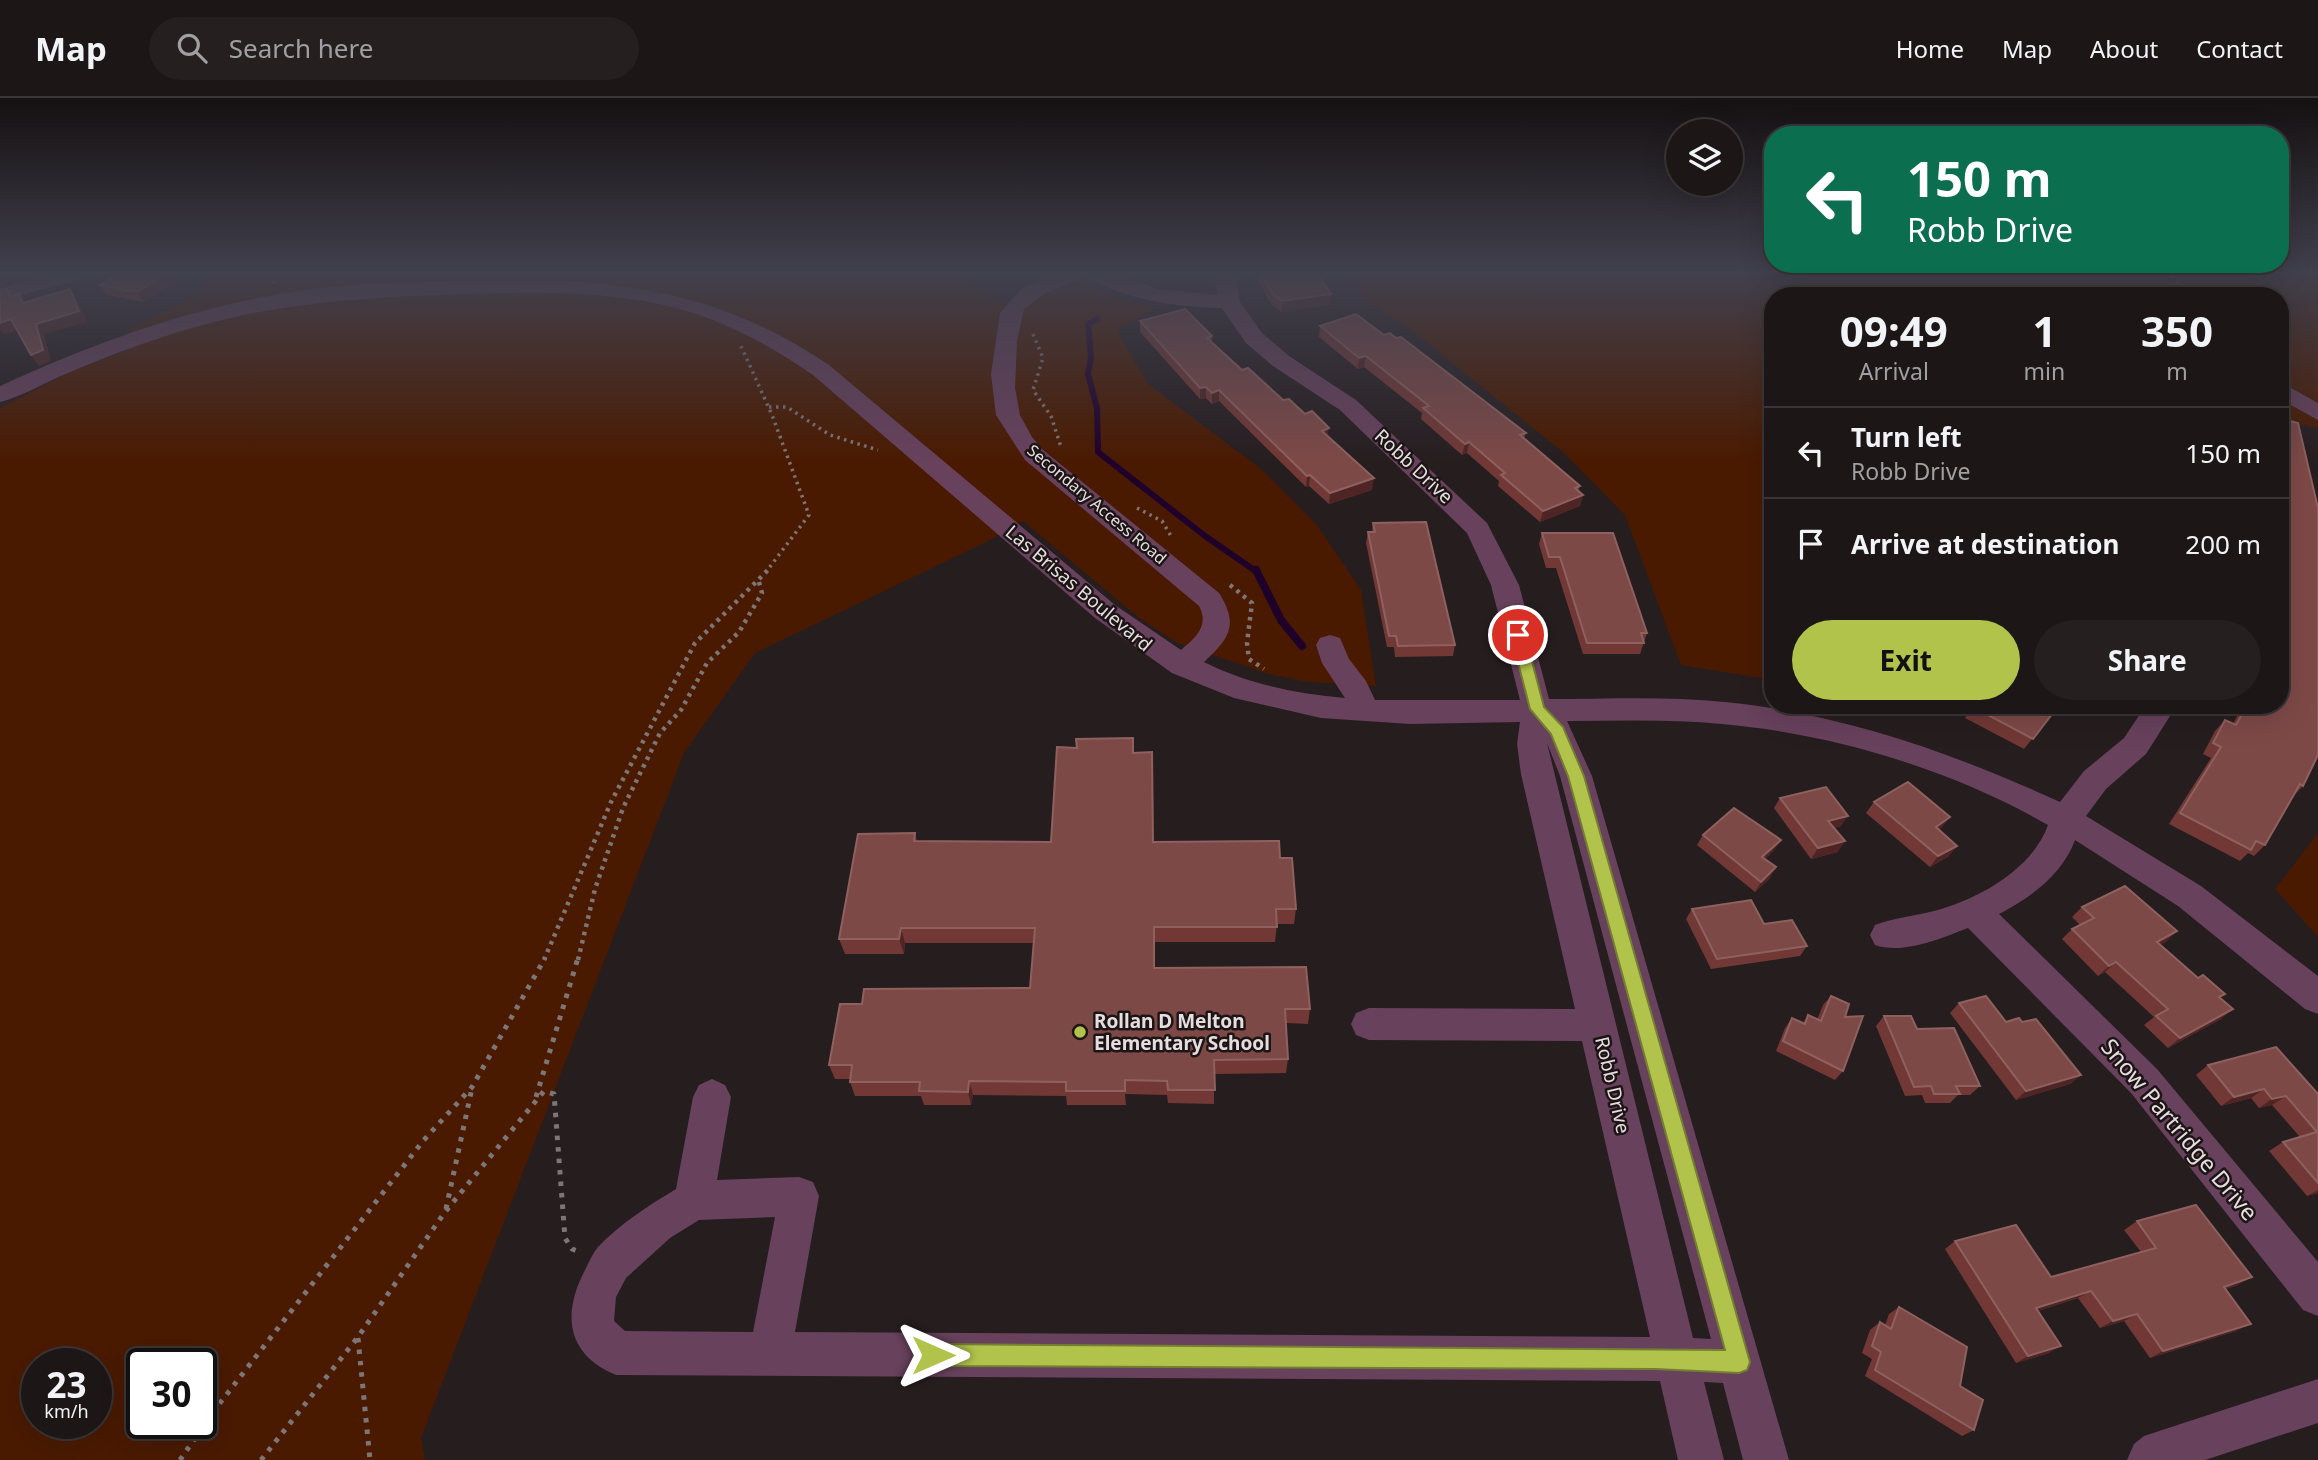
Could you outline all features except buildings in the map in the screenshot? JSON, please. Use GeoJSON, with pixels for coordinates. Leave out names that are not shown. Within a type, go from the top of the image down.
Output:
{"type":"FeatureCollection","features":[{"type":"Feature","properties":{"kind":"street","name":"Las Brisas Boulevard"},"geometry":{"type":"LineString","coordinates":[[4,389],[149,335]]}},
{"type":"Feature","properties":{"kind":"street","name":"Las Brisas Boulevard"},"geometry":{"type":"LineString","coordinates":[[766,335],[817,367],[1124,629],[1182,666],[1233,687],[1272,698],[1362,710],[1685,710],[1795,722],[1857,736],[1924,756],[1993,783],[2066,818],[2135,857],[2198,899],[2261,948],[2318,998]]}},
{"type":"Feature","properties":{"kind":"street","name":"Secondary Access Road"},"geometry":{"type":"LineString","coordinates":[[1007,335],[1000,387],[1008,415],[1024,444],[1051,471],[1198,587],[1216,605],[1219,624],[1182,666]]}},
{"type":"Feature","properties":{"kind":"street","name":"Robb Drive"},"geometry":{"type":"LineString","coordinates":[[1250,335],[1266,351],[1348,405],[1478,529],[1505,585],[1537,709],[1532,744],[1537,774],[1600,1025],[1675,1359],[1701,1460]]}},
{"type":"Feature","properties":{"kind":"street"},"geometry":{"type":"LineString","coordinates":[[2289,395],[2318,413]]}},
{"type":"Feature","properties":{"kind":"street"},"geometry":{"type":"LineString","coordinates":[[1329,645],[1332,658],[1360,693],[1362,710]]}},
{"type":"Feature","properties":{"kind":"street","name":"Robb Drive"},"geometry":{"type":"LineString","coordinates":[[1537,709],[1558,731],[1576,776],[1766,1460]]}},
{"type":"Feature","properties":{"kind":"street"},"geometry":{"type":"LineString","coordinates":[[1887,935],[1936,925],[1974,911],[2007,894],[2038,869],[2057,845],[2066,818],[2095,780],[2135,746],[2156,714]]}},
{"type":"Feature","properties":{"kind":"street","name":"Snow Partridge Drive"},"geometry":{"type":"LineString","coordinates":[[1974,911],[2144,1081],[2318,1295]]}},
{"type":"Feature","properties":{"kind":"street"},"geometry":{"type":"LineString","coordinates":[[1369,1024],[1600,1025]]}},
{"type":"Feature","properties":{"kind":"street"},"geometry":{"type":"LineString","coordinates":[[694,1201],[712,1097]]}},
{"type":"Feature","properties":{"kind":"street"},"geometry":{"type":"LineString","coordinates":[[770,1354],[799,1196],[694,1201],[656,1224],[611,1263],[595,1294],[592,1330],[616,1353],[770,1354],[1675,1359],[1739,1362]]}},
{"type":"Feature","properties":{"kind":"street"},"geometry":{"type":"LineString","coordinates":[[2150,1460],[2160,1452],[2318,1401]]}},
{"type":"Feature","properties":{"kind":"path"},"geometry":{"type":"LineString","coordinates":[[180,1460],[221,1401],[423,1140],[472,1087],[540,970],[611,802],[695,643],[759,582],[809,514],[768,407],[737,337],[741,335]]}},
{"type":"Feature","properties":{"kind":"path"},"geometry":{"type":"LineString","coordinates":[[1034,335],[1033,339],[1043,358],[1033,390],[1051,416],[1062,450]]}},
{"type":"Feature","properties":{"kind":"path"},"geometry":{"type":"LineString","coordinates":[[768,407],[787,407],[803,421],[828,432],[837,440],[882,451],[910,446]]}},
{"type":"Feature","properties":{"kind":"path"},"geometry":{"type":"LineString","coordinates":[[1130,505],[1158,516],[1166,523],[1175,547]]}},
{"type":"Feature","properties":{"kind":"path"},"geometry":{"type":"LineString","coordinates":[[1219,578],[1252,603],[1247,643],[1250,659],[1262,669],[1273,672]]}},
{"type":"Feature","properties":{"kind":"path"},"geometry":{"type":"LineString","coordinates":[[534,1101],[544,1078],[595,889],[623,808],[660,733],[681,710],[707,663],[739,632],[761,593],[759,582]]}},
{"type":"Feature","properties":{"kind":"path"},"geometry":{"type":"LineString","coordinates":[[445,1212],[472,1087]]}},
{"type":"Feature","properties":{"kind":"path"},"geometry":{"type":"LineString","coordinates":[[261,1460],[358,1337],[445,1212],[544,1091],[554,1094],[565,1238],[572,1250],[611,1263]]}},
{"type":"Feature","properties":{"kind":"path"},"geometry":{"type":"LineString","coordinates":[[358,1337],[370,1460]]}},
{"type":"Feature","properties":{"kind":"shaded area"},"geometry":{"type":"Polygon","coordinates":[[[130,335],[1119,335],[1148,384],[1261,469],[1316,524],[1361,590],[1376,686],[1308,682],[1269,674],[1177,643],[1138,617],[1023,521],[986,542],[755,653],[684,753],[421,1438],[425,1460],[0,1460],[0,408],[70,372],[127,350],[130,335]]]}},
{"type":"Feature","properties":{"kind":"shaded area"},"geometry":{"type":"Polygon","coordinates":[[[1417,335],[1764,335],[1764,679],[1681,665],[1625,515],[1564,453],[1417,335]]]}},
{"type":"Feature","properties":{"kind":"shaded area"},"geometry":{"type":"Polygon","coordinates":[[[2289,335],[2318,335],[2318,428],[2289,423],[2289,335]]]}},
{"type":"Feature","properties":{"kind":"shaded area"},"geometry":{"type":"Polygon","coordinates":[[[2318,833],[2318,937],[2275,889],[2318,833]]]}},
{"type":"Feature","properties":{"kind":"waterway"},"geometry":{"type":"LineString","coordinates":[[1089,335],[1091,358],[1088,374],[1097,408],[1098,452],[1205,536],[1257,572]]}},
{"type":"Feature","properties":{"kind":"waterway"},"geometry":{"type":"LineString","coordinates":[[1257,572],[1281,620],[1302,646]]}},
{"type":"Feature","properties":{"kind":"place","name":"Rollan D Melton Elementary School"},"geometry":{"type":"Point","coordinates":[1080,1032]}},
{"type":"Feature","properties":{"kind":"route"},"geometry":{"type":"LineString","coordinates":[[933,1355],[1675,1359],[1739,1362],[1576,776],[1558,731],[1537,709],[1518,635]]}}]}
